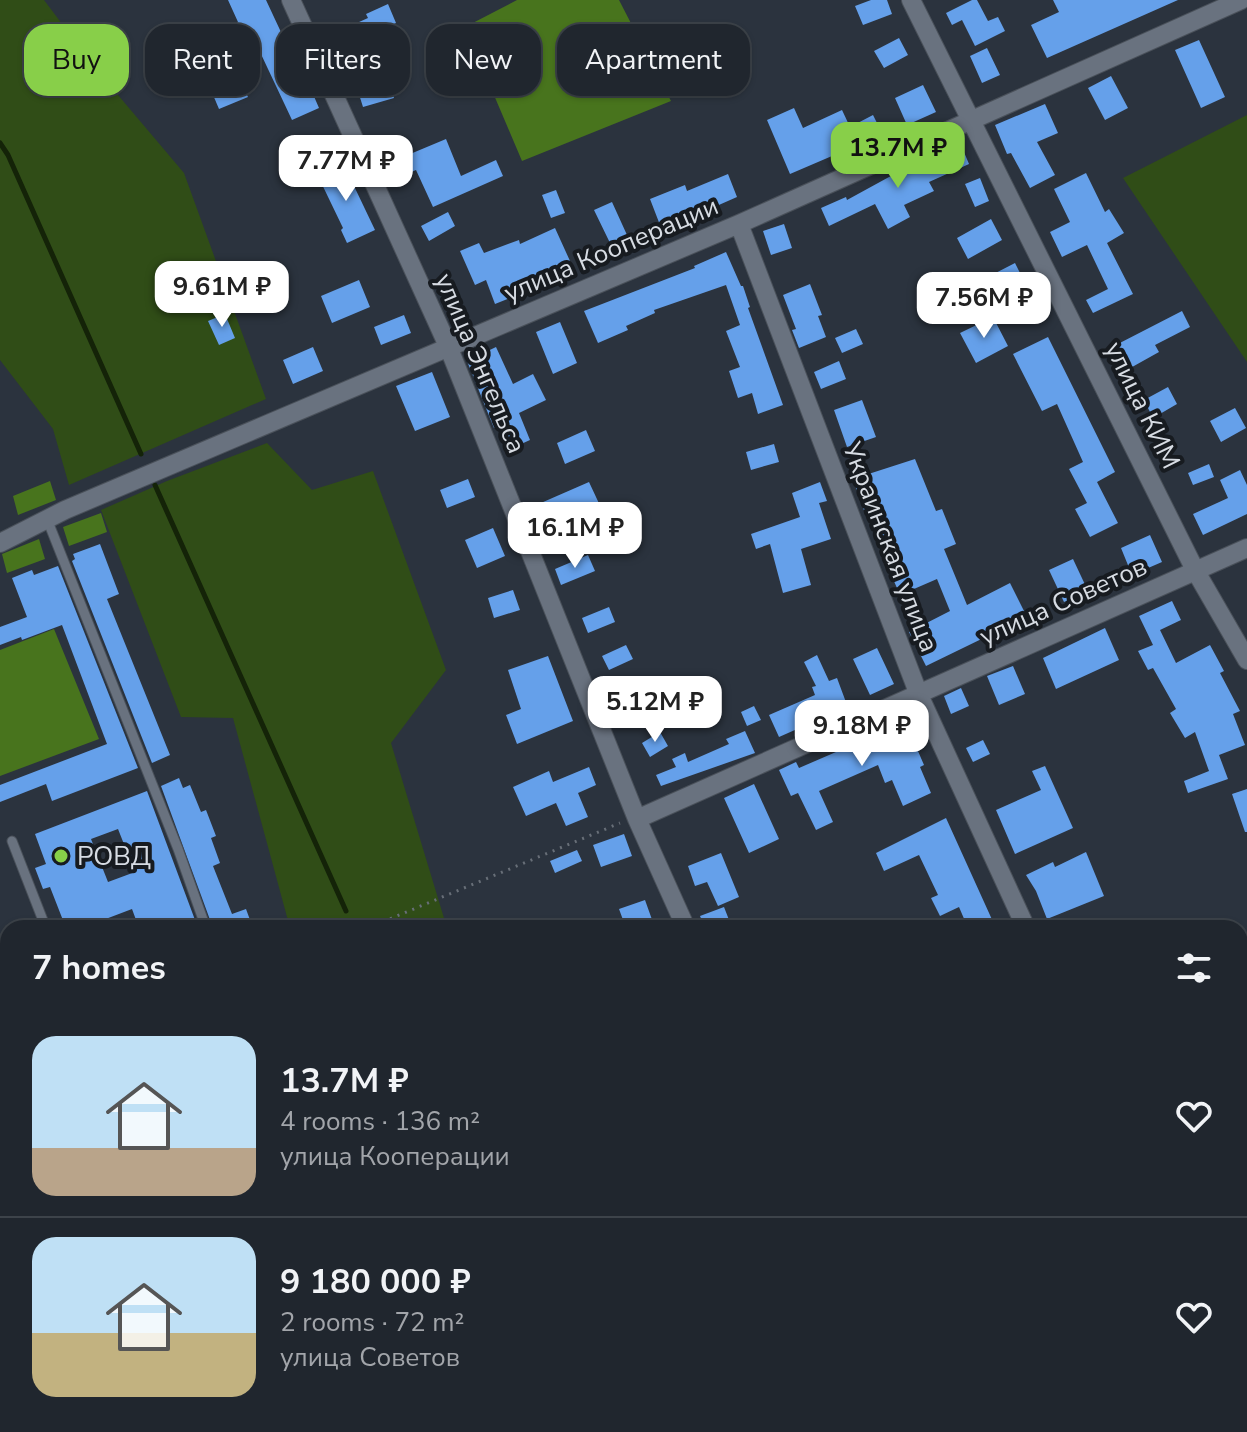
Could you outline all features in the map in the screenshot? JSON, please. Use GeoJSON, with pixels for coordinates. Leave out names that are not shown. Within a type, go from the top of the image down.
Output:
{"type":"FeatureCollection","features":[{"type":"Feature","properties":{"kind":"street","name":"улица Энгельса"},"geometry":{"type":"LineString","coordinates":[[291,0],[448,346],[637,819],[682,920]]}},
{"type":"Feature","properties":{"kind":"street","name":"улица КИМ"},"geometry":{"type":"LineString","coordinates":[[911,0],[1195,570],[1247,660]]}},
{"type":"Feature","properties":{"kind":"street","name":"улица Кооперации"},"geometry":{"type":"LineString","coordinates":[[0,543],[47,519],[739,224],[1241,0]]}},
{"type":"Feature","properties":{"kind":"street","name":"Украинская улица"},"geometry":{"type":"LineString","coordinates":[[739,224],[919,695],[1022,920]]}},
{"type":"Feature","properties":{"kind":"street","name":"улица Советов"},"geometry":{"type":"LineString","coordinates":[[637,819],[1247,548]]}},
{"type":"Feature","properties":{"kind":"lane"},"geometry":{"type":"LineString","coordinates":[[47,519],[203,920]]}},
{"type":"Feature","properties":{"kind":"lane"},"geometry":{"type":"LineString","coordinates":[[12,841],[43,920]]}},
{"type":"Feature","properties":{"kind":"path"},"geometry":{"type":"LineString","coordinates":[[387,920],[628,820],[637,819]]}},
{"type":"Feature","properties":{"kind":"green space"},"geometry":{"type":"Polygon","coordinates":[[[0,0],[44,0],[62,24],[24,24],[24,96],[119,96],[184,173],[266,399],[69,485],[53,429],[0,360],[0,0]]]}},
{"type":"Feature","properties":{"kind":"green space"},"geometry":{"type":"Polygon","coordinates":[[[517,0],[619,0],[631,24],[557,24],[557,96],[668,96],[671,101],[522,161],[494,96],[541,96],[541,24],[471,24],[517,0]]]}},
{"type":"Feature","properties":{"kind":"green space"},"geometry":{"type":"Polygon","coordinates":[[[1247,115],[1247,362],[1123,178],[1247,115]]]}},
{"type":"Feature","properties":{"kind":"green space"},"geometry":{"type":"Polygon","coordinates":[[[267,443],[312,490],[373,471],[446,670],[391,743],[445,920],[288,920],[233,718],[181,717],[101,510],[267,443]]]}},
{"type":"Feature","properties":{"kind":"green space"},"geometry":{"type":"Polygon","coordinates":[[[50,481],[56,500],[18,515],[13,496],[50,481]]]}},
{"type":"Feature","properties":{"kind":"green space"},"geometry":{"type":"Polygon","coordinates":[[[101,513],[107,532],[69,546],[63,527],[101,513]]]}},
{"type":"Feature","properties":{"kind":"green space"},"geometry":{"type":"Polygon","coordinates":[[[39,539],[45,559],[7,573],[2,554],[39,539]]]}},
{"type":"Feature","properties":{"kind":"green space"},"geometry":{"type":"Polygon","coordinates":[[[54,629],[99,739],[0,776],[0,650],[54,629]]]}},
{"type":"Feature","properties":{"kind":"building"},"geometry":{"type":"Polygon","coordinates":[[[228,0],[266,0],[277,24],[276,86],[260,52],[260,24],[234,24],[238,22],[228,0]]]}},
{"type":"Feature","properties":{"kind":"building"},"geometry":{"type":"Polygon","coordinates":[[[871,0],[887,0],[892,14],[863,25],[855,6],[871,0]]]}},
{"type":"Feature","properties":{"kind":"building"},"geometry":{"type":"Polygon","coordinates":[[[977,0],[988,21],[998,17],[1005,31],[975,46],[962,20],[952,25],[946,13],[977,0]]]}},
{"type":"Feature","properties":{"kind":"building"},"geometry":{"type":"Polygon","coordinates":[[[1053,0],[1178,0],[1047,58],[1031,25],[1059,12],[1053,0]]]}},
{"type":"Feature","properties":{"kind":"building"},"geometry":{"type":"Polygon","coordinates":[[[388,4],[396,23],[355,24],[368,18],[366,14],[388,4]]]}},
{"type":"Feature","properties":{"kind":"building"},"geometry":{"type":"Polygon","coordinates":[[[899,38],[908,55],[884,68],[874,51],[899,38]]]}},
{"type":"Feature","properties":{"kind":"building"},"geometry":{"type":"Polygon","coordinates":[[[1199,40],[1225,97],[1201,108],[1175,50],[1199,40]]]}},
{"type":"Feature","properties":{"kind":"building"},"geometry":{"type":"Polygon","coordinates":[[[987,48],[1000,75],[982,83],[970,56],[987,48]]]}},
{"type":"Feature","properties":{"kind":"building"},"geometry":{"type":"Polygon","coordinates":[[[1111,76],[1128,108],[1105,120],[1088,88],[1111,76]]]}},
{"type":"Feature","properties":{"kind":"building"},"geometry":{"type":"Polygon","coordinates":[[[923,85],[936,112],[907,125],[895,98],[923,85]]]}},
{"type":"Feature","properties":{"kind":"building"},"geometry":{"type":"Polygon","coordinates":[[[213,96],[248,97],[219,109],[213,96]]]}},
{"type":"Feature","properties":{"kind":"building"},"geometry":{"type":"Polygon","coordinates":[[[281,96],[314,96],[319,108],[292,120],[281,96]]]}},
{"type":"Feature","properties":{"kind":"building"},"geometry":{"type":"Polygon","coordinates":[[[360,96],[393,96],[394,98],[363,107],[360,96]]]}},
{"type":"Feature","properties":{"kind":"building"},"geometry":{"type":"Polygon","coordinates":[[[1045,104],[1058,133],[1037,142],[1055,175],[1030,188],[1011,153],[1007,154],[995,125],[1045,104]]]}},
{"type":"Feature","properties":{"kind":"building"},"geometry":{"type":"Polygon","coordinates":[[[794,108],[803,128],[842,110],[850,127],[873,115],[884,137],[841,159],[839,153],[790,174],[767,120],[794,108]]]}},
{"type":"Feature","properties":{"kind":"building"},"geometry":{"type":"Polygon","coordinates":[[[446,139],[461,176],[496,160],[503,176],[433,207],[416,170],[397,178],[391,162],[446,139]]]}},
{"type":"Feature","properties":{"kind":"building"},"geometry":{"type":"Polygon","coordinates":[[[961,145],[969,164],[929,182],[934,191],[904,205],[910,217],[888,229],[875,204],[829,226],[821,208],[846,197],[847,200],[889,177],[961,145]]]}},
{"type":"Feature","properties":{"kind":"building"},"geometry":{"type":"Polygon","coordinates":[[[343,163],[375,230],[347,243],[317,174],[343,163]]]}},
{"type":"Feature","properties":{"kind":"building"},"geometry":{"type":"Polygon","coordinates":[[[1086,173],[1105,212],[1109,209],[1124,233],[1107,243],[1133,294],[1093,313],[1086,300],[1108,289],[1087,245],[1062,257],[1050,232],[1070,222],[1054,189],[1086,173]]]}},
{"type":"Feature","properties":{"kind":"building"},"geometry":{"type":"Polygon","coordinates":[[[728,174],[737,197],[660,225],[650,199],[685,185],[687,191],[728,174]]]}},
{"type":"Feature","properties":{"kind":"building"},"geometry":{"type":"Polygon","coordinates":[[[980,178],[989,201],[975,207],[965,184],[980,178]]]}},
{"type":"Feature","properties":{"kind":"building"},"geometry":{"type":"Polygon","coordinates":[[[556,190],[565,213],[551,218],[542,195],[556,190]]]}},
{"type":"Feature","properties":{"kind":"building"},"geometry":{"type":"Polygon","coordinates":[[[612,202],[627,235],[610,243],[594,210],[612,202]]]}},
{"type":"Feature","properties":{"kind":"building"},"geometry":{"type":"Polygon","coordinates":[[[448,212],[455,226],[429,241],[421,226],[448,212]]]}},
{"type":"Feature","properties":{"kind":"building"},"geometry":{"type":"Polygon","coordinates":[[[991,219],[1002,240],[968,259],[957,238],[991,219]]]}},
{"type":"Feature","properties":{"kind":"building"},"geometry":{"type":"Polygon","coordinates":[[[784,224],[792,248],[771,255],[763,231],[784,224]]]}},
{"type":"Feature","properties":{"kind":"building"},"geometry":{"type":"Polygon","coordinates":[[[555,228],[570,261],[526,281],[530,290],[495,304],[486,280],[475,285],[460,251],[479,243],[484,253],[519,240],[520,244],[555,228]]]}},
{"type":"Feature","properties":{"kind":"building"},"geometry":{"type":"Polygon","coordinates":[[[726,252],[743,286],[783,405],[758,414],[752,393],[738,398],[729,371],[740,367],[726,331],[740,325],[726,285],[654,310],[655,313],[626,326],[628,330],[598,343],[584,311],[695,268],[726,252]]]}},
{"type":"Feature","properties":{"kind":"building"},"geometry":{"type":"Polygon","coordinates":[[[1015,263],[1030,293],[998,310],[982,280],[1015,263]]]}},
{"type":"Feature","properties":{"kind":"building"},"geometry":{"type":"Polygon","coordinates":[[[359,280],[370,307],[332,323],[321,296],[359,280]]]}},
{"type":"Feature","properties":{"kind":"building"},"geometry":{"type":"Polygon","coordinates":[[[810,284],[822,315],[818,316],[826,337],[799,348],[792,330],[796,329],[783,295],[810,284]]]}},
{"type":"Feature","properties":{"kind":"building"},"geometry":{"type":"Polygon","coordinates":[[[1182,311],[1190,327],[1155,345],[1159,352],[1125,371],[1112,347],[1182,311]]]}},
{"type":"Feature","properties":{"kind":"building"},"geometry":{"type":"Polygon","coordinates":[[[225,314],[235,338],[219,345],[208,321],[225,314]]]}},
{"type":"Feature","properties":{"kind":"building"},"geometry":{"type":"Polygon","coordinates":[[[404,315],[411,333],[381,345],[374,327],[404,315]]]}},
{"type":"Feature","properties":{"kind":"building"},"geometry":{"type":"Polygon","coordinates":[[[993,317],[1008,346],[976,363],[960,333],[993,317]]]}},
{"type":"Feature","properties":{"kind":"building"},"geometry":{"type":"Polygon","coordinates":[[[560,322],[577,363],[553,374],[536,332],[560,322]]]}},
{"type":"Feature","properties":{"kind":"building"},"geometry":{"type":"Polygon","coordinates":[[[856,329],[863,344],[842,353],[835,338],[856,329]]]}},
{"type":"Feature","properties":{"kind":"building"},"geometry":{"type":"Polygon","coordinates":[[[1048,337],[1115,472],[1097,482],[1118,523],[1090,537],[1075,509],[1087,503],[1069,469],[1083,462],[1057,404],[1042,411],[1013,354],[1048,337]]]}},
{"type":"Feature","properties":{"kind":"building"},"geometry":{"type":"Polygon","coordinates":[[[313,347],[323,371],[293,384],[283,360],[313,347]]]}},
{"type":"Feature","properties":{"kind":"building"},"geometry":{"type":"Polygon","coordinates":[[[496,347],[513,384],[533,374],[546,400],[519,413],[530,440],[508,450],[498,426],[494,428],[467,361],[496,347]]]}},
{"type":"Feature","properties":{"kind":"building"},"geometry":{"type":"Polygon","coordinates":[[[839,361],[846,379],[821,389],[814,372],[839,361]]]}},
{"type":"Feature","properties":{"kind":"building"},"geometry":{"type":"Polygon","coordinates":[[[432,372],[450,417],[415,431],[396,386],[432,372]]]}},
{"type":"Feature","properties":{"kind":"building"},"geometry":{"type":"Polygon","coordinates":[[[1168,387],[1177,404],[1153,418],[1144,400],[1168,387]]]}},
{"type":"Feature","properties":{"kind":"building"},"geometry":{"type":"Polygon","coordinates":[[[862,400],[876,437],[847,447],[834,410],[862,400]]]}},
{"type":"Feature","properties":{"kind":"building"},"geometry":{"type":"Polygon","coordinates":[[[1235,408],[1246,428],[1221,442],[1210,421],[1235,408]]]}},
{"type":"Feature","properties":{"kind":"building"},"geometry":{"type":"Polygon","coordinates":[[[586,430],[595,451],[565,464],[557,443],[586,430]]]}},
{"type":"Feature","properties":{"kind":"building"},"geometry":{"type":"Polygon","coordinates":[[[774,444],[779,462],[751,470],[746,452],[774,444]]]}},
{"type":"Feature","properties":{"kind":"building"},"geometry":{"type":"Polygon","coordinates":[[[915,459],[936,511],[942,509],[956,544],[944,549],[967,605],[1010,583],[1027,617],[926,666],[909,632],[950,611],[937,579],[900,595],[873,513],[866,516],[853,479],[915,459]]]}},
{"type":"Feature","properties":{"kind":"building"},"geometry":{"type":"Polygon","coordinates":[[[1209,464],[1214,477],[1193,485],[1188,473],[1209,464]]]}},
{"type":"Feature","properties":{"kind":"building"},"geometry":{"type":"Polygon","coordinates":[[[1240,470],[1247,485],[1247,514],[1203,535],[1193,514],[1228,498],[1220,480],[1240,470]]]}},
{"type":"Feature","properties":{"kind":"building"},"geometry":{"type":"Polygon","coordinates":[[[468,479],[475,497],[447,508],[440,490],[468,479]]]}},
{"type":"Feature","properties":{"kind":"building"},"geometry":{"type":"Polygon","coordinates":[[[589,482],[603,512],[548,536],[534,506],[589,482]]]}},
{"type":"Feature","properties":{"kind":"building"},"geometry":{"type":"Polygon","coordinates":[[[820,482],[827,501],[819,503],[831,539],[801,549],[811,585],[783,593],[770,544],[756,549],[751,534],[800,517],[792,493],[820,482]]]}},
{"type":"Feature","properties":{"kind":"building"},"geometry":{"type":"Polygon","coordinates":[[[493,528],[505,556],[477,568],[465,540],[493,528]]]}},
{"type":"Feature","properties":{"kind":"building"},"geometry":{"type":"Polygon","coordinates":[[[1150,535],[1162,562],[1132,575],[1121,548],[1150,535]]]}},
{"type":"Feature","properties":{"kind":"building"},"geometry":{"type":"Polygon","coordinates":[[[100,544],[119,594],[107,599],[170,755],[152,763],[72,561],[75,559],[73,554],[100,544]]]}},
{"type":"Feature","properties":{"kind":"building"},"geometry":{"type":"Polygon","coordinates":[[[588,555],[595,571],[561,585],[555,569],[588,555]]]}},
{"type":"Feature","properties":{"kind":"building"},"geometry":{"type":"Polygon","coordinates":[[[1073,559],[1088,591],[1064,602],[1049,570],[1073,559]]]}},
{"type":"Feature","properties":{"kind":"building"},"geometry":{"type":"Polygon","coordinates":[[[58,566],[138,768],[52,801],[46,784],[0,802],[0,785],[107,744],[62,625],[0,645],[0,627],[27,617],[12,578],[32,570],[34,575],[58,566]]]}},
{"type":"Feature","properties":{"kind":"building"},"geometry":{"type":"Polygon","coordinates":[[[513,590],[520,610],[494,618],[488,598],[513,590]]]}},
{"type":"Feature","properties":{"kind":"building"},"geometry":{"type":"Polygon","coordinates":[[[1172,601],[1181,620],[1160,630],[1176,663],[1210,645],[1224,671],[1220,673],[1240,711],[1233,714],[1245,745],[1219,755],[1228,779],[1188,793],[1184,781],[1209,771],[1195,732],[1185,738],[1170,713],[1176,709],[1153,668],[1148,670],[1138,651],[1153,645],[1139,616],[1172,601]]]}},
{"type":"Feature","properties":{"kind":"building"},"geometry":{"type":"Polygon","coordinates":[[[609,607],[615,622],[588,633],[582,618],[609,607]]]}},
{"type":"Feature","properties":{"kind":"building"},"geometry":{"type":"Polygon","coordinates":[[[1105,628],[1119,660],[1056,689],[1043,658],[1105,628]]]}},
{"type":"Feature","properties":{"kind":"building"},"geometry":{"type":"Polygon","coordinates":[[[626,645],[633,659],[609,670],[602,656],[626,645]]]}},
{"type":"Feature","properties":{"kind":"building"},"geometry":{"type":"Polygon","coordinates":[[[877,648],[894,684],[870,695],[853,659],[877,648]]]}},
{"type":"Feature","properties":{"kind":"building"},"geometry":{"type":"Polygon","coordinates":[[[817,655],[829,681],[837,678],[847,705],[802,722],[804,726],[779,737],[769,715],[815,695],[812,687],[816,686],[804,662],[817,655]]]}},
{"type":"Feature","properties":{"kind":"building"},"geometry":{"type":"Polygon","coordinates":[[[548,656],[573,721],[517,744],[506,715],[521,709],[508,670],[548,656]]]}},
{"type":"Feature","properties":{"kind":"building"},"geometry":{"type":"Polygon","coordinates":[[[1013,666],[1025,694],[999,705],[987,676],[1013,666]]]}},
{"type":"Feature","properties":{"kind":"building"},"geometry":{"type":"Polygon","coordinates":[[[961,688],[969,706],[951,714],[944,696],[961,688]]]}},
{"type":"Feature","properties":{"kind":"building"},"geometry":{"type":"Polygon","coordinates":[[[754,706],[761,720],[747,726],[741,712],[754,706]]]}},
{"type":"Feature","properties":{"kind":"building"},"geometry":{"type":"Polygon","coordinates":[[[902,714],[924,765],[920,767],[931,793],[903,806],[892,780],[885,783],[878,765],[819,791],[833,822],[816,830],[798,793],[791,796],[779,770],[796,762],[799,768],[866,739],[863,732],[902,714]]]}},
{"type":"Feature","properties":{"kind":"building"},"geometry":{"type":"Polygon","coordinates":[[[745,731],[755,753],[661,786],[656,775],[676,767],[672,759],[685,753],[688,762],[729,744],[726,739],[745,731]]]}},
{"type":"Feature","properties":{"kind":"building"},"geometry":{"type":"Polygon","coordinates":[[[660,732],[668,746],[650,757],[642,743],[660,732]]]}},
{"type":"Feature","properties":{"kind":"building"},"geometry":{"type":"Polygon","coordinates":[[[983,740],[990,754],[973,762],[966,748],[983,740]]]}},
{"type":"Feature","properties":{"kind":"building"},"geometry":{"type":"Polygon","coordinates":[[[1045,766],[1073,828],[1015,854],[996,810],[1041,790],[1032,771],[1045,766]]]}},
{"type":"Feature","properties":{"kind":"building"},"geometry":{"type":"Polygon","coordinates":[[[589,767],[596,785],[578,793],[588,817],[566,826],[556,803],[526,816],[513,787],[549,771],[553,782],[589,767]]]}},
{"type":"Feature","properties":{"kind":"building"},"geometry":{"type":"Polygon","coordinates":[[[179,778],[183,788],[190,785],[201,812],[206,810],[216,836],[211,838],[220,863],[213,866],[232,914],[246,909],[250,920],[210,920],[161,786],[179,778]]]}},
{"type":"Feature","properties":{"kind":"building"},"geometry":{"type":"Polygon","coordinates":[[[754,784],[779,839],[749,853],[724,798],[754,784]]]}},
{"type":"Feature","properties":{"kind":"building"},"geometry":{"type":"Polygon","coordinates":[[[1247,789],[1247,832],[1245,832],[1232,794],[1247,789]]]}},
{"type":"Feature","properties":{"kind":"building"},"geometry":{"type":"Polygon","coordinates":[[[147,791],[195,920],[136,920],[132,909],[103,920],[63,920],[50,887],[43,889],[35,868],[46,864],[35,834],[147,791]],[[118,829],[91,839],[108,882],[135,872],[118,829]]]}},
{"type":"Feature","properties":{"kind":"building"},"geometry":{"type":"Polygon","coordinates":[[[946,818],[992,920],[965,920],[959,907],[940,916],[931,898],[938,895],[919,855],[884,871],[876,853],[946,818]]]}},
{"type":"Feature","properties":{"kind":"building"},"geometry":{"type":"Polygon","coordinates":[[[624,834],[632,856],[601,867],[593,845],[624,834]]]}},
{"type":"Feature","properties":{"kind":"building"},"geometry":{"type":"Polygon","coordinates":[[[577,850],[582,861],[555,873],[550,861],[577,850]]]}},
{"type":"Feature","properties":{"kind":"building"},"geometry":{"type":"Polygon","coordinates":[[[1086,852],[1104,896],[1047,919],[1026,875],[1053,862],[1055,867],[1086,852]]]}},
{"type":"Feature","properties":{"kind":"building"},"geometry":{"type":"Polygon","coordinates":[[[721,853],[739,897],[718,906],[707,882],[695,886],[688,866],[721,853]]]}},
{"type":"Feature","properties":{"kind":"building"},"geometry":{"type":"Polygon","coordinates":[[[645,900],[652,920],[623,920],[619,909],[645,900]]]}},
{"type":"Feature","properties":{"kind":"building"},"geometry":{"type":"Polygon","coordinates":[[[724,907],[729,920],[702,920],[700,916],[724,907]]]}},
{"type":"Feature","properties":{"kind":"waterway"},"geometry":{"type":"LineString","coordinates":[[0,143],[141,454]]}},
{"type":"Feature","properties":{"kind":"waterway"},"geometry":{"type":"LineString","coordinates":[[155,485],[346,911]]}},
{"type":"Feature","properties":{"kind":"place","name":"РОВД"},"geometry":{"type":"Point","coordinates":[61,856]}}]}
